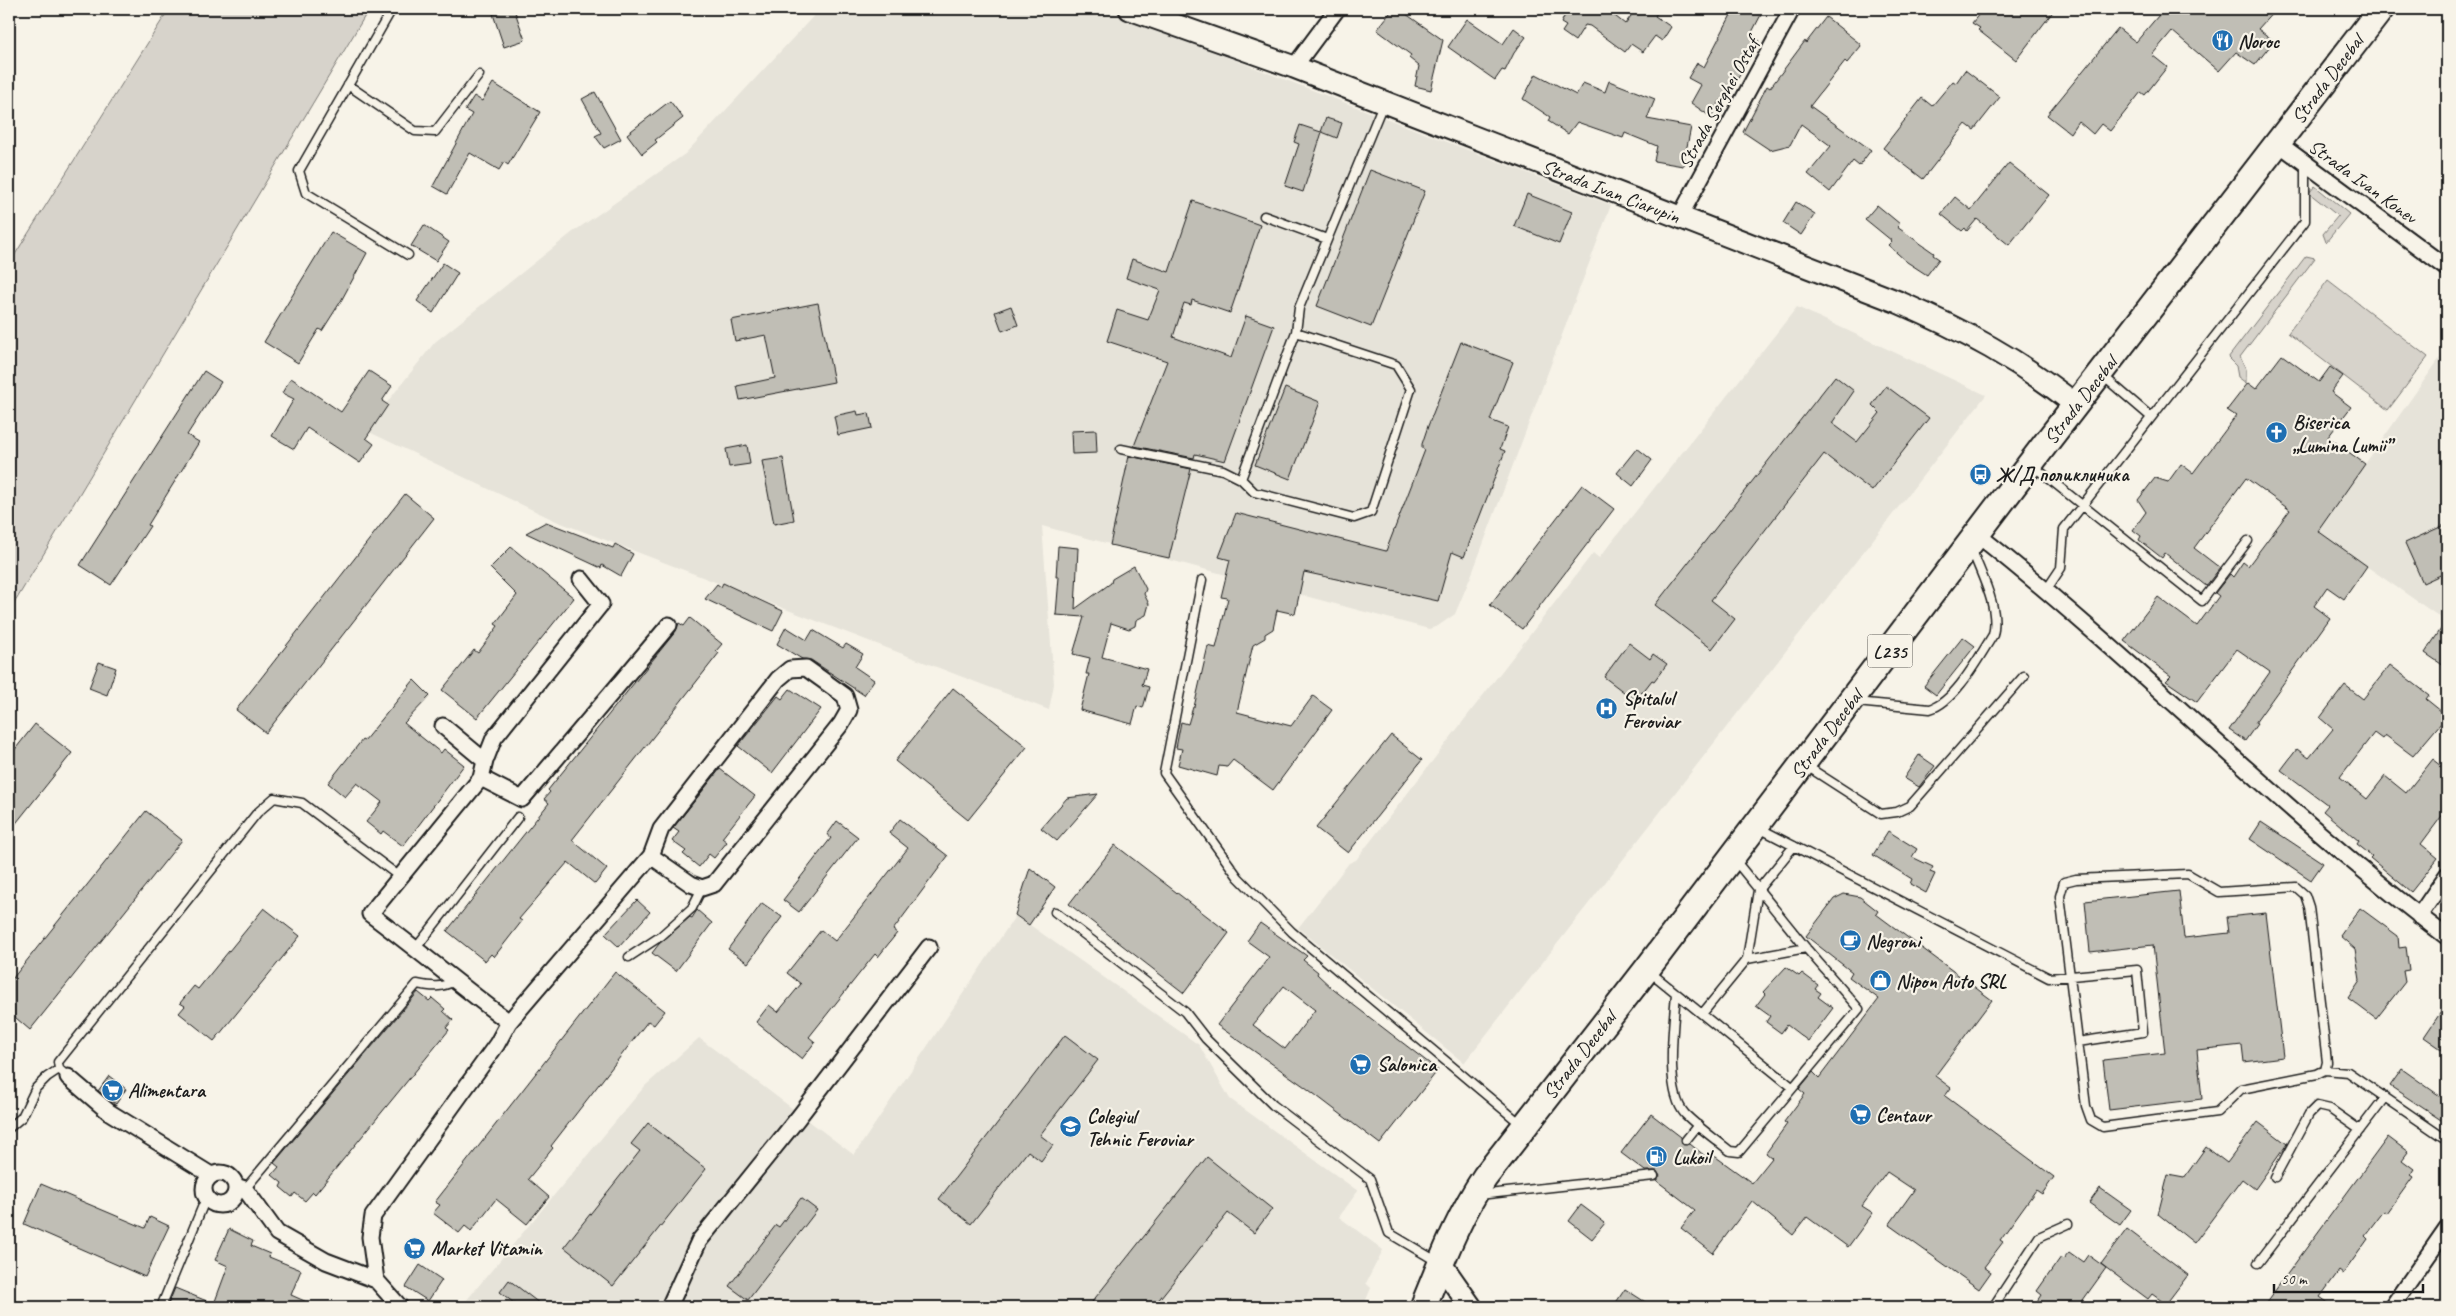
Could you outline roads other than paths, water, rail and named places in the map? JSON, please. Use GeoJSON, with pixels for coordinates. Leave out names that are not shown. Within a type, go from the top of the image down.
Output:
{"type":"FeatureCollection","features":[{"type":"Feature","properties":{"kind":"main road","name":"Strada Decebal"},"geometry":{"type":"LineString","coordinates":[[1423,1307],[1472,1196],[1524,1126],[1647,969],[2030,464],[2381,9]]}},
{"type":"Feature","properties":{"kind":"street","name":"Strada Ivan Ciarupin"},"geometry":{"type":"LineString","coordinates":[[1130,9],[1294,66],[1898,302],[1959,329],[2024,368],[2076,406]]}},
{"type":"Feature","properties":{"kind":"street"},"geometry":{"type":"LineString","coordinates":[[1294,66],[1337,9]]}},
{"type":"Feature","properties":{"kind":"street","name":"Strada Serghei Ostaf"},"geometry":{"type":"LineString","coordinates":[[1679,218],[1712,153],[1792,9]]}},
{"type":"Feature","properties":{"kind":"street","name":"Strada Ivan Konev"},"geometry":{"type":"LineString","coordinates":[[2278,143],[2447,268]]}},
{"type":"Feature","properties":{"kind":"street"},"geometry":{"type":"LineString","coordinates":[[1974,540],[2047,589],[2375,882],[2447,938]]}},
{"type":"Feature","properties":{"kind":"street"},"geometry":{"type":"LineString","coordinates":[[509,1022],[370,914],[481,778],[494,738],[601,604],[581,579]]}},
{"type":"Feature","properties":{"kind":"street"},"geometry":{"type":"LineString","coordinates":[[481,778],[522,799],[669,625]]}},
{"type":"Feature","properties":{"kind":"street"},"geometry":{"type":"LineString","coordinates":[[376,1280],[370,1237],[373,1216],[497,1044],[509,1022],[651,856],[661,829],[778,679],[790,669],[806,668],[845,696],[849,710],[842,724],[714,884],[702,888],[691,884],[651,856]]}},
{"type":"Feature","properties":{"kind":"street"},"geometry":{"type":"LineString","coordinates":[[443,726],[485,761]]}},
{"type":"Feature","properties":{"kind":"street"},"geometry":{"type":"LineString","coordinates":[[2419,916],[2447,875]]}},
{"type":"Feature","properties":{"kind":"street"},"geometry":{"type":"LineString","coordinates":[[669,1307],[699,1242],[798,1118],[929,947]]}},
{"type":"Feature","properties":{"kind":"street"},"geometry":{"type":"LineString","coordinates":[[64,1073],[110,1112],[211,1175]]}},
{"type":"Feature","properties":{"kind":"street"},"geometry":{"type":"LineString","coordinates":[[240,1188],[229,1202],[217,1205],[206,1198],[204,1185],[211,1175],[223,1172],[234,1179],[277,1233],[326,1261],[376,1280],[400,1307]]}},
{"type":"Feature","properties":{"kind":"street"},"geometry":{"type":"LineString","coordinates":[[2392,1307],[2447,1228]]}},
{"type":"Feature","properties":{"kind":"street"},"geometry":{"type":"LineString","coordinates":[[1441,1264],[1471,1307]]}},
{"type":"Feature","properties":{"kind":"lane"},"geometry":{"type":"LineString","coordinates":[[392,9],[299,171],[306,193],[408,255]]}},
{"type":"Feature","properties":{"kind":"lane"},"geometry":{"type":"LineString","coordinates":[[348,85],[415,131],[435,132],[479,75]]}},
{"type":"Feature","properties":{"kind":"lane"},"geometry":{"type":"LineString","coordinates":[[1241,479],[1296,332],[1299,308],[1384,102]]}},
{"type":"Feature","properties":{"kind":"lane"},"geometry":{"type":"LineString","coordinates":[[2047,589],[2061,568],[2064,529],[2305,221],[2306,163]]}},
{"type":"Feature","properties":{"kind":"lane"},"geometry":{"type":"LineString","coordinates":[[1264,216],[1328,239]]}},
{"type":"Feature","properties":{"kind":"lane"},"geometry":{"type":"LineString","coordinates":[[1121,450],[1223,470],[1241,479],[1254,492],[1345,516],[1354,518],[1371,512],[1411,389],[1396,365],[1296,332]]}},
{"type":"Feature","properties":{"kind":"lane"},"geometry":{"type":"LineString","coordinates":[[2101,373],[2151,418]]}},
{"type":"Feature","properties":{"kind":"lane"},"geometry":{"type":"LineString","coordinates":[[2030,464],[2202,601],[2248,541]]}},
{"type":"Feature","properties":{"kind":"lane"},"geometry":{"type":"LineString","coordinates":[[1851,701],[1930,709],[1938,707],[1949,698],[1993,635],[1995,628],[1994,613],[1974,540]]}},
{"type":"Feature","properties":{"kind":"lane"},"geometry":{"type":"LineString","coordinates":[[1202,580],[1164,773],[1238,877],[1292,932],[1524,1126]]}},
{"type":"Feature","properties":{"kind":"lane"},"geometry":{"type":"LineString","coordinates":[[1803,764],[1881,814],[1897,812],[1910,806],[2024,676]]}},
{"type":"Feature","properties":{"kind":"lane"},"geometry":{"type":"LineString","coordinates":[[9,1128],[22,1117],[36,1088],[47,1077],[64,1073],[58,1062],[257,813],[274,798],[302,803],[400,877]]}},
{"type":"Feature","properties":{"kind":"lane"},"geometry":{"type":"LineString","coordinates":[[416,948],[518,817]]}},
{"type":"Feature","properties":{"kind":"lane"},"geometry":{"type":"LineString","coordinates":[[1756,826],[2049,978],[2138,970],[2143,1032],[2078,1042]]}},
{"type":"Feature","properties":{"kind":"lane"},"geometry":{"type":"LineString","coordinates":[[1702,1014],[1747,959],[1758,890],[1794,846]]}},
{"type":"Feature","properties":{"kind":"lane"},"geometry":{"type":"LineString","coordinates":[[1676,993],[1672,1068],[1675,1093],[1684,1112],[1698,1125],[1730,1151],[1739,1152],[1859,1008],[1806,948],[1732,857]]}},
{"type":"Feature","properties":{"kind":"lane"},"geometry":{"type":"LineString","coordinates":[[2325,1070],[2327,1062],[2309,907],[2305,895],[2296,887],[2219,892],[2188,874],[2076,879],[2064,882],[2060,896],[2069,976],[2086,1106],[2091,1120],[2102,1127],[2217,1112],[2241,1088],[2317,1074],[2325,1070],[2348,1072],[2447,1140]]}},
{"type":"Feature","properties":{"kind":"lane"},"geometry":{"type":"LineString","coordinates":[[629,957],[661,936],[692,908],[702,888]]}},
{"type":"Feature","properties":{"kind":"lane"},"geometry":{"type":"LineString","coordinates":[[1055,912],[1185,1012],[1206,1039],[1273,1105],[1370,1179],[1389,1232],[1441,1264]]}},
{"type":"Feature","properties":{"kind":"lane"},"geometry":{"type":"LineString","coordinates":[[1747,959],[1806,948]]}},
{"type":"Feature","properties":{"kind":"lane"},"geometry":{"type":"LineString","coordinates":[[1647,969],[1792,1087]]}},
{"type":"Feature","properties":{"kind":"lane"},"geometry":{"type":"LineString","coordinates":[[240,1188],[417,984],[433,987],[444,986],[455,981]]}},
{"type":"Feature","properties":{"kind":"lane"},"geometry":{"type":"LineString","coordinates":[[2258,1264],[2386,1098]]}},
{"type":"Feature","properties":{"kind":"lane"},"geometry":{"type":"LineString","coordinates":[[2275,1177],[2309,1114],[2317,1106],[2330,1109],[2360,1130]]}},
{"type":"Feature","properties":{"kind":"lane"},"geometry":{"type":"LineString","coordinates":[[1686,1140],[1698,1125]]}},
{"type":"Feature","properties":{"kind":"lane"},"geometry":{"type":"LineString","coordinates":[[1472,1196],[1654,1176]]}},
{"type":"Feature","properties":{"kind":"lane"},"geometry":{"type":"LineString","coordinates":[[161,1307],[206,1198]]}},
{"type":"Feature","properties":{"kind":"lane"},"geometry":{"type":"LineString","coordinates":[[1993,1307],[2039,1237],[2068,1224]]}},
{"type":"Feature","properties":{"kind":"place","name":"Noroc"},"geometry":{"type":"Point","coordinates":[2222,41]}},
{"type":"Feature","properties":{"kind":"place","name":"Biserica „Lumina Lumii”"},"geometry":{"type":"Point","coordinates":[2277,433]}},
{"type":"Feature","properties":{"kind":"place","name":"Ж/Д поликлиника"},"geometry":{"type":"Point","coordinates":[1980,474]}},
{"type":"Feature","properties":{"kind":"place","name":"Spitalul Feroviar"},"geometry":{"type":"Point","coordinates":[1607,709]}},
{"type":"Feature","properties":{"kind":"place","name":"Negroni"},"geometry":{"type":"Point","coordinates":[1850,941]}},
{"type":"Feature","properties":{"kind":"place","name":"Nipon Auto SRL"},"geometry":{"type":"Point","coordinates":[1880,981]}},
{"type":"Feature","properties":{"kind":"place","name":"Salonica"},"geometry":{"type":"Point","coordinates":[1361,1064]}},
{"type":"Feature","properties":{"kind":"place","name":"Alimentara"},"geometry":{"type":"Point","coordinates":[112,1090]}},
{"type":"Feature","properties":{"kind":"place","name":"Centaur"},"geometry":{"type":"Point","coordinates":[1860,1115]}},
{"type":"Feature","properties":{"kind":"place","name":"Colegiul Tehnic Feroviar"},"geometry":{"type":"Point","coordinates":[1071,1127]}},
{"type":"Feature","properties":{"kind":"place","name":"Lukoil"},"geometry":{"type":"Point","coordinates":[1657,1157]}},
{"type":"Feature","properties":{"kind":"place","name":"Market Vitamin"},"geometry":{"type":"Point","coordinates":[415,1248]}}]}
